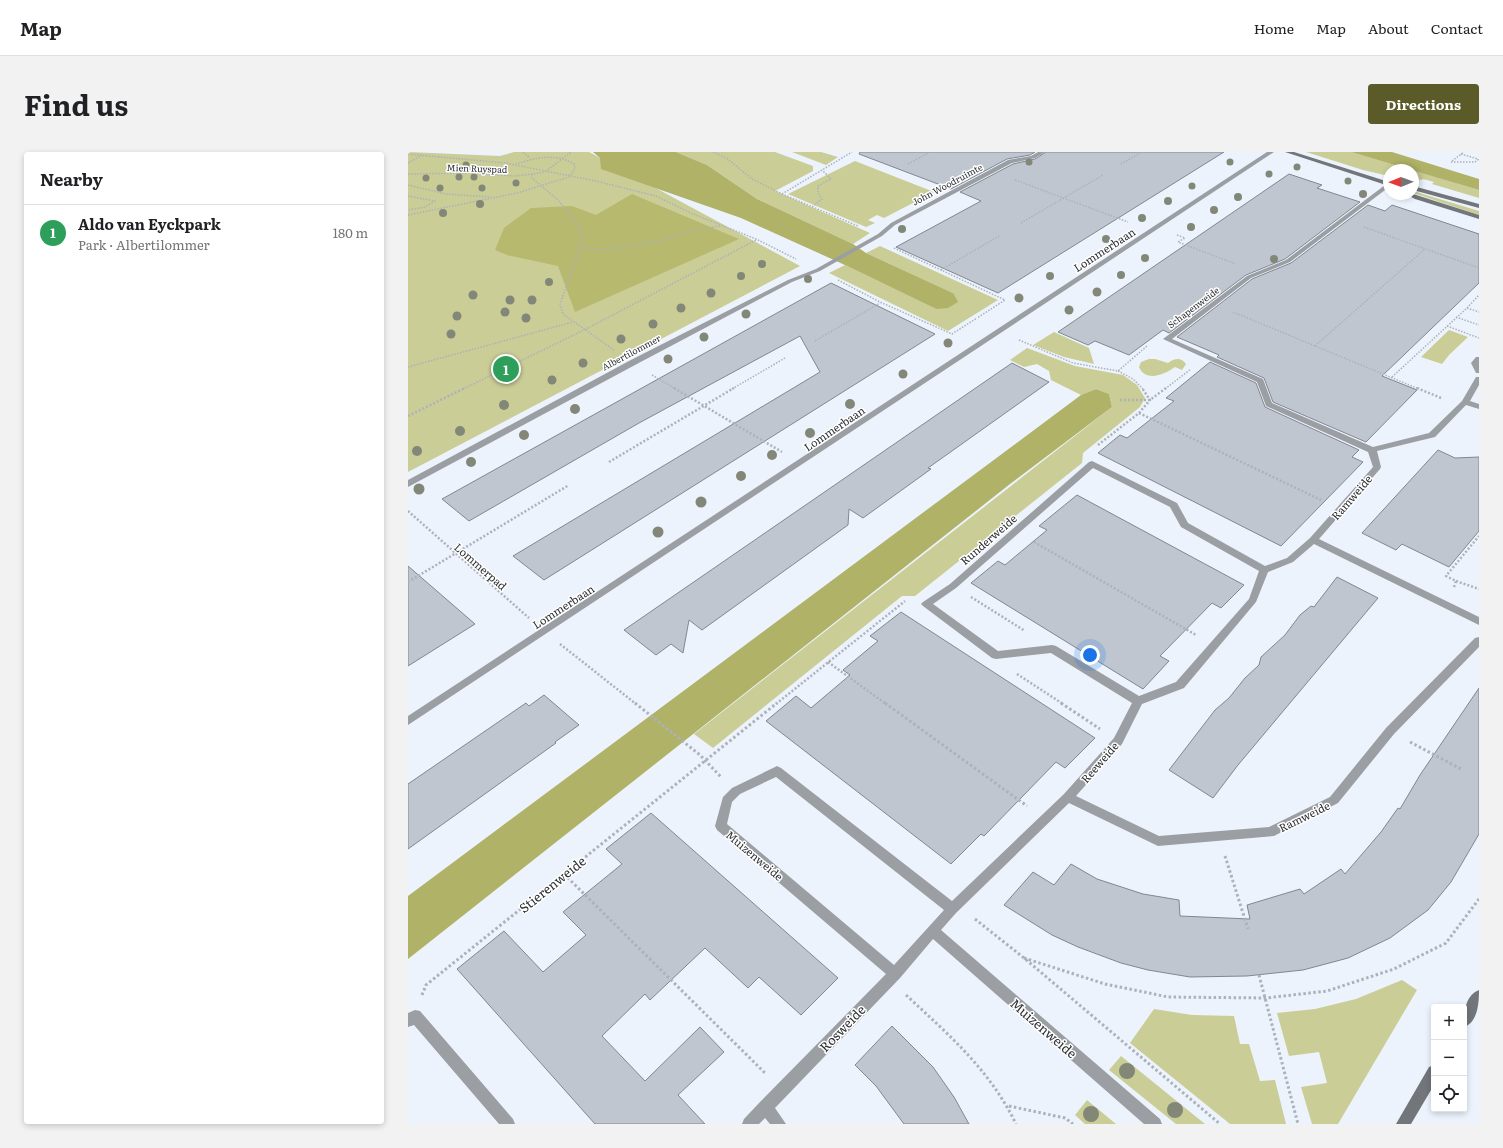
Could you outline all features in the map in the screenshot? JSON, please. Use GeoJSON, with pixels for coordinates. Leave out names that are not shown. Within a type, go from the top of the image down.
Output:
{"type":"FeatureCollection","features":[{"type":"Feature","properties":{"kind":"street"},"geometry":{"type":"LineString","coordinates":[[1019,152],[1033,157]]}},
{"type":"Feature","properties":{"kind":"street","name":"John Woodruimte"},"geometry":{"type":"LineString","coordinates":[[866,243],[877,237],[893,224],[1010,162],[1033,157],[1042,152]]}},
{"type":"Feature","properties":{"kind":"street","name":"Lommerbaan"},"geometry":{"type":"LineString","coordinates":[[408,722],[1271,152]]}},
{"type":"Feature","properties":{"kind":"street"},"geometry":{"type":"LineString","coordinates":[[1288,152],[1383,182]]}},
{"type":"Feature","properties":{"kind":"street","name":"Schapenweide"},"geometry":{"type":"LineString","coordinates":[[1372,450],[1269,404],[1260,381],[1167,339],[1249,277],[1288,261],[1383,189]]}},
{"type":"Feature","properties":{"kind":"street"},"geometry":{"type":"LineString","coordinates":[[1419,190],[1479,206]]}},
{"type":"Feature","properties":{"kind":"street"},"geometry":{"type":"LineString","coordinates":[[1419,199],[1479,217]]}},
{"type":"Feature","properties":{"kind":"street","name":"Albertilommer"},"geometry":{"type":"LineString","coordinates":[[408,484],[632,363],[790,281],[818,270],[866,243]]}},
{"type":"Feature","properties":{"kind":"street"},"geometry":{"type":"LineString","coordinates":[[1479,359],[1475,363],[1479,371]]}},
{"type":"Feature","properties":{"kind":"street"},"geometry":{"type":"LineString","coordinates":[[1372,450],[1432,436],[1462,404],[1479,379]]}},
{"type":"Feature","properties":{"kind":"street"},"geometry":{"type":"LineString","coordinates":[[1462,404],[1479,407]]}},
{"type":"Feature","properties":{"kind":"street","name":"Ramweide"},"geometry":{"type":"LineString","coordinates":[[1264,570],[1290,560],[1313,540],[1377,467],[1372,450]]}},
{"type":"Feature","properties":{"kind":"street"},"geometry":{"type":"LineString","coordinates":[[926,604],[996,655],[1052,649],[1138,701],[1180,685],[1253,600],[1264,570],[1184,525],[1174,505],[1092,464]]}},
{"type":"Feature","properties":{"kind":"street","name":"Runderweide"},"geometry":{"type":"LineString","coordinates":[[926,604],[954,586],[1092,464]]}},
{"type":"Feature","properties":{"kind":"street"},"geometry":{"type":"LineString","coordinates":[[1313,540],[1479,621]]}},
{"type":"Feature","properties":{"kind":"street","name":"Ramweide"},"geometry":{"type":"LineString","coordinates":[[1068,797],[1158,841],[1270,832],[1334,800],[1390,731],[1479,641]]}},
{"type":"Feature","properties":{"kind":"street","name":"Reeweide"},"geometry":{"type":"LineString","coordinates":[[933,931],[952,909],[1068,797],[1118,741],[1138,701]]}},
{"type":"Feature","properties":{"kind":"street","name":"Muizenweide"},"geometry":{"type":"LineString","coordinates":[[892,977],[721,826],[727,800],[736,791],[777,770],[952,909]]}},
{"type":"Feature","properties":{"kind":"street","name":"Muizenweide"},"geometry":{"type":"LineString","coordinates":[[933,931],[1155,1124]]}},
{"type":"Feature","properties":{"kind":"street","name":"Rosweide"},"geometry":{"type":"LineString","coordinates":[[749,1124],[892,977],[933,931]]}},
{"type":"Feature","properties":{"kind":"street"},"geometry":{"type":"LineString","coordinates":[[1467,1016],[1479,996]]}},
{"type":"Feature","properties":{"kind":"street"},"geometry":{"type":"LineString","coordinates":[[411,1019],[508,1124]]}},
{"type":"Feature","properties":{"kind":"street"},"geometry":{"type":"LineString","coordinates":[[1403,1124],[1432,1076]]}},
{"type":"Feature","properties":{"kind":"street"},"geometry":{"type":"LineString","coordinates":[[765,1107],[780,1124]]}},
{"type":"Feature","properties":{"kind":"path"},"geometry":{"type":"LineString","coordinates":[[523,152],[530,158]]}},
{"type":"Feature","properties":{"kind":"path"},"geometry":{"type":"LineString","coordinates":[[545,172],[571,152]]}},
{"type":"Feature","properties":{"kind":"path"},"geometry":{"type":"LineString","coordinates":[[408,154],[505,163],[569,177],[596,181],[656,196],[693,214],[756,240],[880,302],[952,334],[1005,300],[940,270],[877,237],[752,179],[728,159],[713,152]]}},
{"type":"Feature","properties":{"kind":"path"},"geometry":{"type":"LineString","coordinates":[[782,194],[852,152]]}},
{"type":"Feature","properties":{"kind":"path"},"geometry":{"type":"LineString","coordinates":[[908,164],[930,152]]}},
{"type":"Feature","properties":{"kind":"path"},"geometry":{"type":"LineString","coordinates":[[1121,164],[1142,152]]}},
{"type":"Feature","properties":{"kind":"path"},"geometry":{"type":"LineString","coordinates":[[1464,152],[1451,162],[1475,162],[1479,160]]}},
{"type":"Feature","properties":{"kind":"path"},"geometry":{"type":"LineString","coordinates":[[1461,154],[1479,160]]}},
{"type":"Feature","properties":{"kind":"path"},"geometry":{"type":"LineString","coordinates":[[408,164],[423,155]]}},
{"type":"Feature","properties":{"kind":"path"},"geometry":{"type":"LineString","coordinates":[[408,215],[517,193],[569,177],[574,170],[575,165],[572,160],[546,155],[530,158],[513,165]]}},
{"type":"Feature","properties":{"kind":"path"},"geometry":{"type":"LineString","coordinates":[[812,207],[822,199],[818,193],[818,186],[831,180],[822,170]]}},
{"type":"Feature","properties":{"kind":"path","name":"Mien Ruyspad"},"geometry":{"type":"LineString","coordinates":[[408,174],[467,173],[516,176],[545,172]]}},
{"type":"Feature","properties":{"kind":"path"},"geometry":{"type":"LineString","coordinates":[[532,174],[532,178],[539,186],[559,201],[581,229],[580,248],[560,304],[563,314],[632,363],[801,463]]}},
{"type":"Feature","properties":{"kind":"path"},"geometry":{"type":"LineString","coordinates":[[1021,223],[1103,175]]}},
{"type":"Feature","properties":{"kind":"path"},"geometry":{"type":"LineString","coordinates":[[408,185],[446,194],[496,197]]}},
{"type":"Feature","properties":{"kind":"path"},"geometry":{"type":"LineString","coordinates":[[408,196],[435,201],[425,207],[408,210]]}},
{"type":"Feature","properties":{"kind":"path"},"geometry":{"type":"LineString","coordinates":[[1343,220],[1479,268]]}},
{"type":"Feature","properties":{"kind":"path"},"geometry":{"type":"LineString","coordinates":[[580,248],[610,249],[657,242],[693,230],[722,226]]}},
{"type":"Feature","properties":{"kind":"path"},"geometry":{"type":"LineString","coordinates":[[940,270],[999,236]]}},
{"type":"Feature","properties":{"kind":"path"},"geometry":{"type":"LineString","coordinates":[[408,416],[584,330],[756,240]]}},
{"type":"Feature","properties":{"kind":"path"},"geometry":{"type":"LineString","coordinates":[[1316,346],[1425,250]]}},
{"type":"Feature","properties":{"kind":"path"},"geometry":{"type":"LineString","coordinates":[[1392,377],[1467,308],[1479,295]]}},
{"type":"Feature","properties":{"kind":"path"},"geometry":{"type":"LineString","coordinates":[[815,340],[880,302]]}},
{"type":"Feature","properties":{"kind":"path"},"geometry":{"type":"LineString","coordinates":[[1213,304],[1462,404]]}},
{"type":"Feature","properties":{"kind":"path"},"geometry":{"type":"LineString","coordinates":[[1467,308],[1479,312]]}},
{"type":"Feature","properties":{"kind":"path"},"geometry":{"type":"LineString","coordinates":[[1456,317],[1479,325]]}},
{"type":"Feature","properties":{"kind":"path"},"geometry":{"type":"LineString","coordinates":[[977,318],[1028,345],[1073,363],[1118,370],[1132,377],[1144,389],[1150,400]]}},
{"type":"Feature","properties":{"kind":"path"},"geometry":{"type":"LineString","coordinates":[[408,367],[573,322]]}},
{"type":"Feature","properties":{"kind":"path"},"geometry":{"type":"LineString","coordinates":[[1447,326],[1479,338]]}},
{"type":"Feature","properties":{"kind":"path"},"geometry":{"type":"LineString","coordinates":[[1118,370],[1147,346],[1167,339]]}},
{"type":"Feature","properties":{"kind":"path"},"geometry":{"type":"LineString","coordinates":[[1092,464],[1089,453],[1139,413],[1150,400],[1207,357]]}},
{"type":"Feature","properties":{"kind":"path"},"geometry":{"type":"LineString","coordinates":[[608,462],[785,358]]}},
{"type":"Feature","properties":{"kind":"path"},"geometry":{"type":"LineString","coordinates":[[1120,400],[1150,400]]}},
{"type":"Feature","properties":{"kind":"path"},"geometry":{"type":"LineString","coordinates":[[1139,413],[1340,509]]}},
{"type":"Feature","properties":{"kind":"path"},"geometry":{"type":"LineString","coordinates":[[408,582],[569,485]]}},
{"type":"Feature","properties":{"kind":"path","name":"Lommerpad"},"geometry":{"type":"LineString","coordinates":[[408,510],[455,554],[544,632],[700,755],[705,762],[736,791]]}},
{"type":"Feature","properties":{"kind":"path"},"geometry":{"type":"LineString","coordinates":[[1016,532],[1214,645]]}},
{"type":"Feature","properties":{"kind":"path"},"geometry":{"type":"LineString","coordinates":[[1479,536],[1446,576],[1479,589]]}},
{"type":"Feature","properties":{"kind":"path"},"geometry":{"type":"LineString","coordinates":[[1447,606],[1456,581]]}},
{"type":"Feature","properties":{"kind":"path"},"geometry":{"type":"LineString","coordinates":[[954,586],[1052,649]]}},
{"type":"Feature","properties":{"kind":"path","name":"Stierenweide"},"geometry":{"type":"LineString","coordinates":[[411,1019],[426,985],[905,601],[926,604]]}},
{"type":"Feature","properties":{"kind":"path"},"geometry":{"type":"LineString","coordinates":[[996,655],[1011,669],[1118,741]]}},
{"type":"Feature","properties":{"kind":"path"},"geometry":{"type":"LineString","coordinates":[[828,662],[1045,819]]}},
{"type":"Feature","properties":{"kind":"path"},"geometry":{"type":"LineString","coordinates":[[1390,731],[1461,769]]}},
{"type":"Feature","properties":{"kind":"path"},"geometry":{"type":"LineString","coordinates":[[1219,836],[1248,929]]}},
{"type":"Feature","properties":{"kind":"path"},"geometry":{"type":"LineString","coordinates":[[564,874],[782,1090]]}},
{"type":"Feature","properties":{"kind":"path"},"geometry":{"type":"LineString","coordinates":[[1024,958],[1105,984],[1168,997],[1266,998],[1327,991],[1394,969],[1446,943],[1479,898]]}},
{"type":"Feature","properties":{"kind":"path"},"geometry":{"type":"LineString","coordinates":[[952,909],[976,920],[1024,958],[1220,1124]]}},
{"type":"Feature","properties":{"kind":"path"},"geometry":{"type":"LineString","coordinates":[[1259,975],[1298,1124]]}},
{"type":"Feature","properties":{"kind":"path"},"geometry":{"type":"LineString","coordinates":[[892,977],[970,1054],[1008,1106],[1016,1124]]}},
{"type":"Feature","properties":{"kind":"path"},"geometry":{"type":"LineString","coordinates":[[1008,1106],[1065,1118],[1073,1124]]}},
{"type":"Feature","properties":{"kind":"shaded area"},"geometry":{"type":"Polygon","coordinates":[[[408,152],[500,156],[514,152],[589,152],[800,266],[408,472],[408,152]]]}},
{"type":"Feature","properties":{"kind":"shaded area"},"geometry":{"type":"Polygon","coordinates":[[[593,152],[676,152],[707,165],[757,199],[853,244],[866,253],[953,293],[958,302],[948,308],[936,309],[845,265],[741,218],[601,169],[600,158],[593,152]]]}},
{"type":"Feature","properties":{"kind":"shaded area"},"geometry":{"type":"Polygon","coordinates":[[[676,152],[775,152],[813,166],[813,171],[775,191],[870,233],[853,244],[757,199],[707,165],[676,152]]]}},
{"type":"Feature","properties":{"kind":"shaded area"},"geometry":{"type":"Polygon","coordinates":[[[792,152],[821,152],[838,157],[826,165],[792,152]]]}},
{"type":"Feature","properties":{"kind":"shaded area"},"geometry":{"type":"Polygon","coordinates":[[[1306,152],[1351,152],[1392,164],[1383,164],[1383,175],[1363,170],[1306,152]]]}},
{"type":"Feature","properties":{"kind":"shaded area"},"geometry":{"type":"Polygon","coordinates":[[[1351,152],[1392,152],[1479,179],[1479,190],[1419,172],[1419,164],[1391,164],[1351,152]]]}},
{"type":"Feature","properties":{"kind":"shaded area"},"geometry":{"type":"Polygon","coordinates":[[[855,161],[934,192],[884,218],[877,215],[868,220],[875,223],[866,227],[788,194],[855,161]]]}},
{"type":"Feature","properties":{"kind":"shaded area"},"geometry":{"type":"Polygon","coordinates":[[[1419,172],[1479,190],[1479,198],[1432,184],[1434,182],[1423,179],[1419,180],[1419,172]]]}},
{"type":"Feature","properties":{"kind":"shaded area"},"geometry":{"type":"Polygon","coordinates":[[[1419,193],[1479,211],[1479,215],[1419,195],[1419,193]]]}},
{"type":"Feature","properties":{"kind":"shaded area"},"geometry":{"type":"Polygon","coordinates":[[[632,194],[739,239],[575,312],[558,266],[507,255],[495,250],[504,228],[531,208],[572,206],[596,215],[632,194]]]}},
{"type":"Feature","properties":{"kind":"shaded area"},"geometry":{"type":"Polygon","coordinates":[[[880,246],[998,300],[948,331],[829,273],[845,265],[936,309],[953,293],[866,253],[880,246]]]}},
{"type":"Feature","properties":{"kind":"shaded area"},"geometry":{"type":"Polygon","coordinates":[[[1449,330],[1468,337],[1449,355],[1442,364],[1421,357],[1449,330]]]}},
{"type":"Feature","properties":{"kind":"shaded area"},"geometry":{"type":"Polygon","coordinates":[[[1054,332],[1089,348],[1094,364],[1064,357],[1033,345],[1054,332]]]}},
{"type":"Feature","properties":{"kind":"shaded area"},"geometry":{"type":"Polygon","coordinates":[[[1027,348],[1075,366],[1123,375],[1137,385],[1145,398],[1140,407],[1083,453],[1082,463],[915,596],[902,596],[713,748],[694,734],[1112,407],[1109,394],[1096,389],[1081,395],[1051,380],[1049,371],[1037,364],[1024,367],[1010,360],[1027,348]]]}},
{"type":"Feature","properties":{"kind":"shaded area"},"geometry":{"type":"Polygon","coordinates":[[[1149,359],[1155,359],[1168,363],[1175,359],[1180,359],[1186,364],[1182,370],[1175,367],[1156,376],[1151,376],[1142,372],[1139,367],[1141,362],[1149,359]]]}},
{"type":"Feature","properties":{"kind":"shaded area"},"geometry":{"type":"Polygon","coordinates":[[[1096,389],[1109,394],[1112,407],[1010,484],[408,959],[408,896],[1081,395],[1096,389]]]}},
{"type":"Feature","properties":{"kind":"shaded area"},"geometry":{"type":"Polygon","coordinates":[[[1402,980],[1417,990],[1338,1124],[1312,1124],[1301,1087],[1327,1083],[1319,1052],[1289,1056],[1277,1013],[1315,1009],[1356,999],[1402,980]]]}},
{"type":"Feature","properties":{"kind":"shaded area"},"geometry":{"type":"Polygon","coordinates":[[[1154,1009],[1192,1015],[1234,1016],[1240,1044],[1249,1044],[1260,1081],[1275,1080],[1286,1124],[1230,1124],[1130,1043],[1154,1009]]]}},
{"type":"Feature","properties":{"kind":"shaded area"},"geometry":{"type":"Polygon","coordinates":[[[1121,1056],[1205,1124],[1176,1124],[1109,1070],[1121,1056]]]}},
{"type":"Feature","properties":{"kind":"shaded area"},"geometry":{"type":"Polygon","coordinates":[[[1087,1100],[1116,1124],[1085,1124],[1075,1115],[1087,1100]]]}},
{"type":"Feature","properties":{"kind":"building"},"geometry":{"type":"Polygon","coordinates":[[[860,152],[1035,152],[1030,155],[1007,159],[951,189],[859,154],[860,152]]]}},
{"type":"Feature","properties":{"kind":"building"},"geometry":{"type":"Polygon","coordinates":[[[1046,152],[1224,152],[998,293],[896,247],[981,201],[960,192],[1013,164],[1035,159],[1046,152]]]}},
{"type":"Feature","properties":{"kind":"building"},"geometry":{"type":"Polygon","coordinates":[[[1289,174],[1322,185],[1317,188],[1360,202],[1285,259],[1246,275],[1169,333],[1163,330],[1129,355],[1095,341],[1088,345],[1058,332],[1289,174]]]}},
{"type":"Feature","properties":{"kind":"building"},"geometry":{"type":"Polygon","coordinates":[[[1368,205],[1385,211],[1392,205],[1479,234],[1479,283],[1382,376],[1417,390],[1366,442],[1273,402],[1264,378],[1217,357],[1219,355],[1177,337],[1252,279],[1291,263],[1368,205]]]}},
{"type":"Feature","properties":{"kind":"building"},"geometry":{"type":"Polygon","coordinates":[[[831,283],[935,334],[544,580],[513,556],[820,372],[800,336],[639,423],[469,521],[442,499],[831,283]]]}},
{"type":"Feature","properties":{"kind":"building"},"geometry":{"type":"Polygon","coordinates":[[[1210,362],[1256,383],[1265,407],[1359,450],[1352,457],[1363,462],[1281,546],[1098,453],[1120,435],[1127,438],[1174,401],[1166,398],[1210,362]]]}},
{"type":"Feature","properties":{"kind":"building"},"geometry":{"type":"Polygon","coordinates":[[[1012,363],[1049,382],[928,468],[931,469],[863,518],[849,509],[848,525],[702,630],[689,620],[683,653],[671,644],[656,655],[624,630],[1012,363]]]}},
{"type":"Feature","properties":{"kind":"building"},"geometry":{"type":"Polygon","coordinates":[[[1438,450],[1455,458],[1479,457],[1479,531],[1449,567],[1402,544],[1396,550],[1362,533],[1438,450]]]}},
{"type":"Feature","properties":{"kind":"building"},"geometry":{"type":"Polygon","coordinates":[[[1077,495],[1244,585],[1221,608],[1212,603],[1160,656],[1169,661],[1143,689],[971,583],[998,561],[1005,565],[1047,530],[1039,526],[1077,495]]]}},
{"type":"Feature","properties":{"kind":"building"},"geometry":{"type":"Polygon","coordinates":[[[408,566],[475,624],[408,666],[408,566]]]}},
{"type":"Feature","properties":{"kind":"building"},"geometry":{"type":"Polygon","coordinates":[[[1337,577],[1378,598],[1238,765],[1213,798],[1169,770],[1215,710],[1229,698],[1245,678],[1259,665],[1261,657],[1285,635],[1300,615],[1311,606],[1314,607],[1337,577]]]}},
{"type":"Feature","properties":{"kind":"building"},"geometry":{"type":"Polygon","coordinates":[[[901,612],[1095,738],[1065,768],[1056,762],[984,836],[981,834],[951,864],[766,721],[796,696],[811,708],[850,675],[843,670],[878,641],[870,636],[901,612]]]}},
{"type":"Feature","properties":{"kind":"building"},"geometry":{"type":"Polygon","coordinates":[[[1479,688],[1479,834],[1451,882],[1428,910],[1390,938],[1348,958],[1303,970],[1247,976],[1190,977],[1148,970],[1121,963],[1078,947],[1052,935],[1004,905],[1033,872],[1054,885],[1071,864],[1097,879],[1143,894],[1179,900],[1180,916],[1250,919],[1247,905],[1300,889],[1304,894],[1341,869],[1345,874],[1381,832],[1398,808],[1400,809],[1420,775],[1479,688]]]}},
{"type":"Feature","properties":{"kind":"building"},"geometry":{"type":"Polygon","coordinates":[[[544,695],[579,725],[408,849],[408,784],[526,703],[529,706],[544,695]]]}},
{"type":"Feature","properties":{"kind":"building"},"geometry":{"type":"Polygon","coordinates":[[[651,813],[838,978],[801,1015],[759,977],[748,988],[705,948],[650,1000],[645,994],[602,1036],[645,1081],[700,1027],[724,1052],[678,1095],[705,1124],[595,1124],[457,969],[504,931],[543,972],[586,935],[563,912],[622,864],[606,849],[651,813]]]}},
{"type":"Feature","properties":{"kind":"building"},"geometry":{"type":"Polygon","coordinates":[[[892,1026],[933,1067],[954,1097],[969,1124],[904,1124],[876,1086],[855,1065],[892,1026]]]}},
{"type":"Feature","properties":{"kind":"place","name":"Aldo van Eyckpark"},"geometry":{"type":"Point","coordinates":[506,369]}}]}
